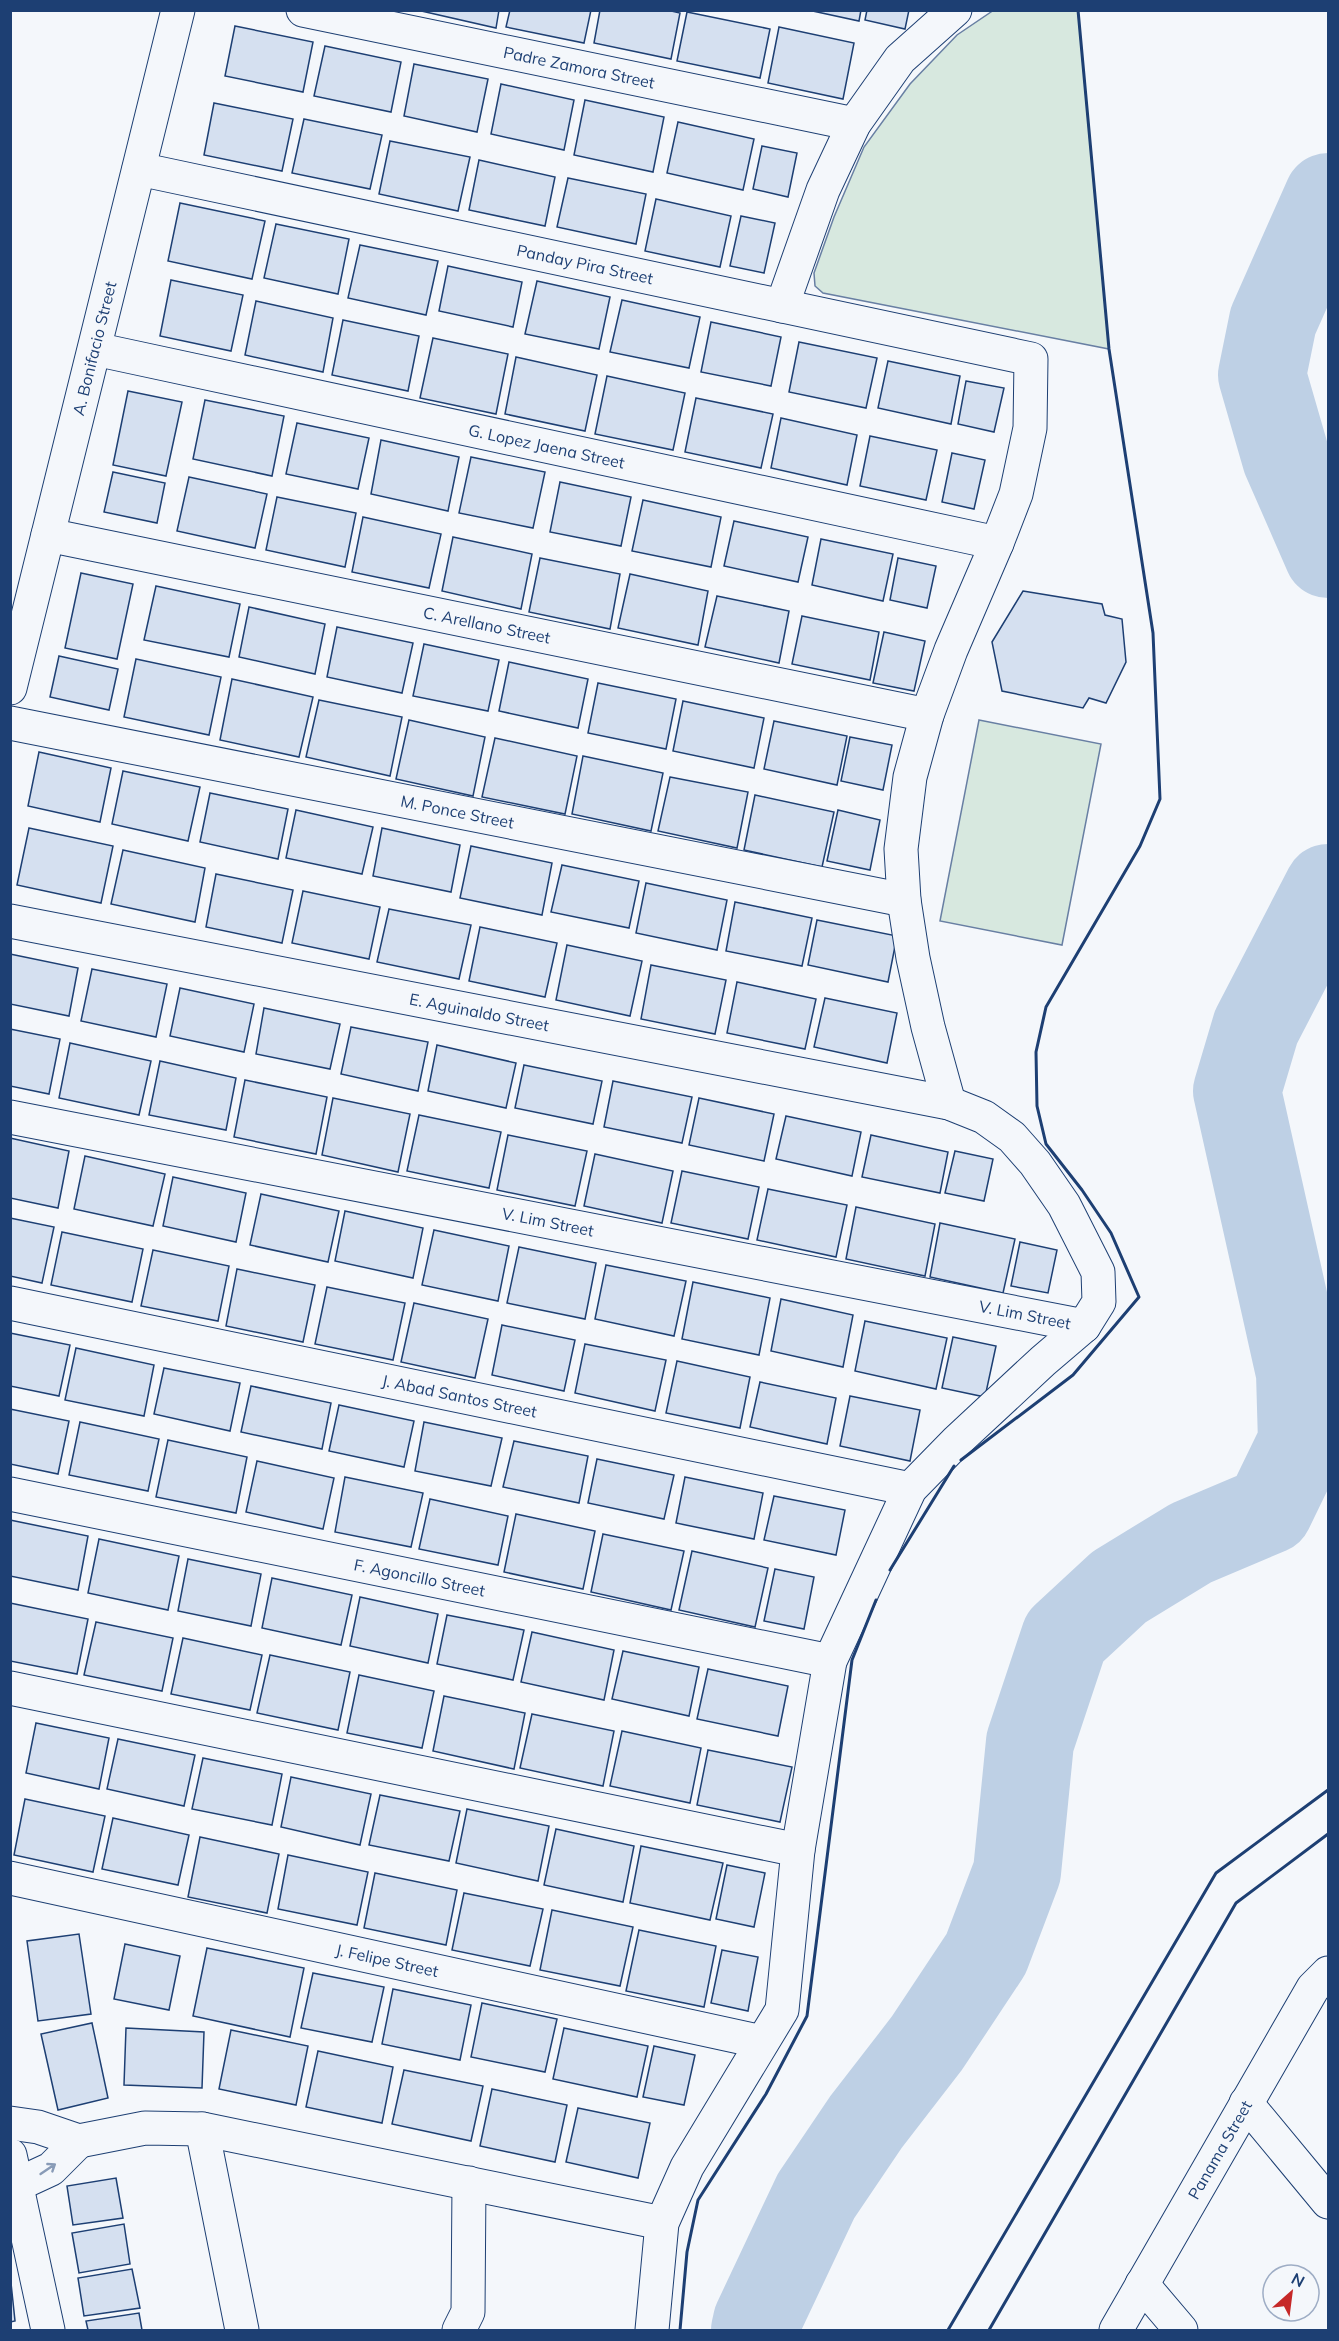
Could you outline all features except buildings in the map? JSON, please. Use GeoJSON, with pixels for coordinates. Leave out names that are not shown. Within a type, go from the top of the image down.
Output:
{"type":"FeatureCollection","features":[{"type":"Feature","properties":{"kind":"street","name":"A. Bonifacio Street"},"geometry":{"type":"LineString","coordinates":[[10,688],[178,10]]}},
{"type":"Feature","properties":{"kind":"street","name":"Padre Zamora Street"},"geometry":{"type":"LineString","coordinates":[[303,10],[854,124]]}},
{"type":"Feature","properties":{"kind":"street"},"geometry":{"type":"LineString","coordinates":[[782,306],[823,190],[854,124],[900,59],[955,10]]}},
{"type":"Feature","properties":{"kind":"street","name":"Panday Pira Street"},"geometry":{"type":"LineString","coordinates":[[139,169],[1031,359],[1030,428],[1016,494],[997,543]]}},
{"type":"Feature","properties":{"kind":"street","name":"G. Lopez Jaena Street"},"geometry":{"type":"LineString","coordinates":[[95,349],[997,543]]}},
{"type":"Feature","properties":{"kind":"street","name":"C. Arellano Street"},"geometry":{"type":"LineString","coordinates":[[48,535],[927,715]]}},
{"type":"Feature","properties":{"kind":"street"},"geometry":{"type":"LineString","coordinates":[[949,1104],[926,1015],[904,900],[900,849],[910,777],[927,715],[951,650],[997,543]]}},
{"type":"Feature","properties":{"kind":"street","name":"M. Ponce Street"},"geometry":{"type":"LineString","coordinates":[[10,723],[904,900]]}},
{"type":"Feature","properties":{"kind":"street","name":"E. Aguinaldo Street"},"geometry":{"type":"LineString","coordinates":[[10,921],[949,1104],[984,1118],[1012,1137],[1035,1163],[1064,1204],[1098,1272],[1099,1302],[1084,1326],[974,1425],[910,1489]]}},
{"type":"Feature","properties":{"kind":"street","name":"V. Lim Street"},"geometry":{"type":"LineString","coordinates":[[10,1117],[1084,1326]]}},
{"type":"Feature","properties":{"kind":"street","name":"J. Abad Santos Street"},"geometry":{"type":"LineString","coordinates":[[10,1303],[910,1489]]}},
{"type":"Feature","properties":{"kind":"street"},"geometry":{"type":"LineString","coordinates":[[652,2331],[662,2223],[687,2167],[782,2010],[798,1850],[830,1661],[910,1489]]}},
{"type":"Feature","properties":{"kind":"street","name":"F. Agoncillo Street"},"geometry":{"type":"LineString","coordinates":[[10,1494],[830,1661]]}},
{"type":"Feature","properties":{"kind":"street"},"geometry":{"type":"LineString","coordinates":[[10,1688],[798,1850]]}},
{"type":"Feature","properties":{"kind":"street","name":"J. Felipe Street"},"geometry":{"type":"LineString","coordinates":[[10,1878],[762,2042]]}},
{"type":"Feature","properties":{"kind":"street","name":"Panama Street"},"geometry":{"type":"LineString","coordinates":[[1116,2331],[1313,1988],[1329,1973]]}},
{"type":"Feature","properties":{"kind":"street"},"geometry":{"type":"LineString","coordinates":[[1246,2103],[1329,2202]]}},
{"type":"Feature","properties":{"kind":"street"},"geometry":{"type":"LineString","coordinates":[[10,2123],[38,2127],[79,2141],[146,2128],[202,2129],[662,2223]]}},
{"type":"Feature","properties":{"kind":"street"},"geometry":{"type":"LineString","coordinates":[[202,2129],[242,2331]]}},
{"type":"Feature","properties":{"kind":"street"},"geometry":{"type":"LineString","coordinates":[[13,2188],[51,2169],[79,2141]]}},
{"type":"Feature","properties":{"kind":"street"},"geometry":{"type":"LineString","coordinates":[[10,2155],[13,2188],[48,2331]]}},
{"type":"Feature","properties":{"kind":"street"},"geometry":{"type":"LineString","coordinates":[[459,2331],[468,2312],[469,2183]]}},
{"type":"Feature","properties":{"kind":"street"},"geometry":{"type":"LineString","coordinates":[[1142,2284],[1181,2331]]}},
{"type":"Feature","properties":{"kind":"shaded area"},"geometry":{"type":"Polygon","coordinates":[[[994,10],[1078,11],[1109,349],[823,293],[815,286],[814,273],[834,217],[864,147],[910,84],[957,35],[994,10]]]}},
{"type":"Feature","properties":{"kind":"shaded area"},"geometry":{"type":"Polygon","coordinates":[[[979,720],[1101,744],[1062,945],[940,921],[979,720]]]}},
{"type":"Feature","properties":{"kind":"waterway"},"geometry":{"type":"LineString","coordinates":[[1328,197],[1273,321],[1262,375],[1286,458],[1328,554]]}},
{"type":"Feature","properties":{"kind":"waterway"},"geometry":{"type":"LineString","coordinates":[[755,2330],[757,2321],[816,2196],[866,2122],[927,2043],[986,1954],[1017,1872],[1030,1742],[1065,1637],[1119,1587],[1191,1543],[1269,1510],[1302,1442],[1300,1373],[1237,1091],[1256,1027],[1328,888]]}},
{"type":"Feature","properties":{"kind":"wall"},"geometry":{"type":"LineString","coordinates":[[961,1460],[1073,1375],[1139,1297],[1111,1233],[1082,1190],[1046,1144],[1037,1106],[1036,1052],[1046,1007],[1140,846],[1160,799],[1153,633],[1109,349],[1078,10]]}},
{"type":"Feature","properties":{"kind":"wall"},"geometry":{"type":"LineString","coordinates":[[890,1570],[954,1466]]}},
{"type":"Feature","properties":{"kind":"wall"},"geometry":{"type":"LineString","coordinates":[[680,2330],[687,2252],[698,2200],[766,2094],[807,2016],[852,1660],[876,1600]]}},
{"type":"Feature","properties":{"kind":"wall"},"geometry":{"type":"LineString","coordinates":[[948,2330],[1216,1873],[1328,1790]]}},
{"type":"Feature","properties":{"kind":"wall"},"geometry":{"type":"LineString","coordinates":[[989,2330],[1236,1903],[1328,1834]]}}]}
